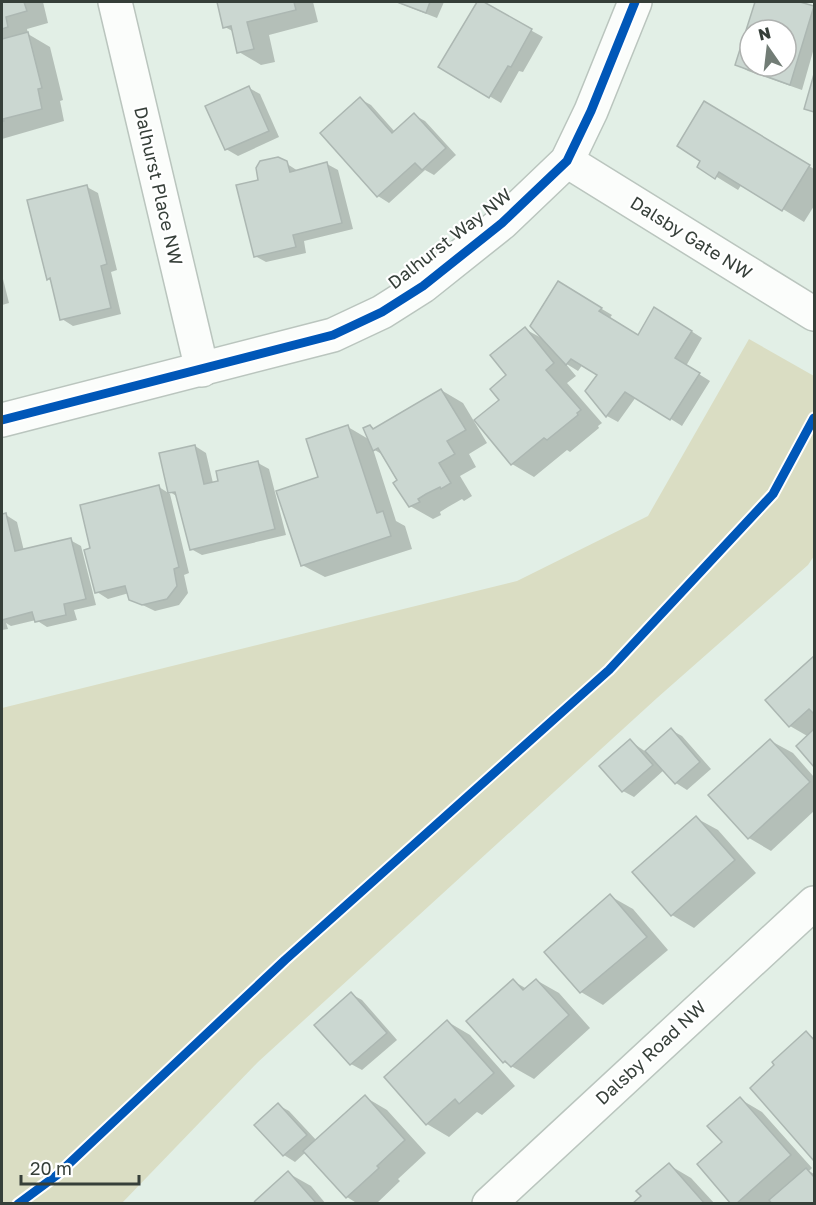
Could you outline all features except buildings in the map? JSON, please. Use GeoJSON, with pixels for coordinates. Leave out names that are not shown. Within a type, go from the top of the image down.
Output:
{"type":"FeatureCollection","features":[{"type":"Feature","properties":{"kind":"street","name":"Dalhurst Place NW"},"geometry":{"type":"LineString","coordinates":[[115,2],[202,370]]}},
{"type":"Feature","properties":{"kind":"street","name":"Dalhurst Way NW"},"geometry":{"type":"LineString","coordinates":[[2,420],[333,335],[382,312],[423,286],[493,230],[567,161],[591,111],[635,2]]}},
{"type":"Feature","properties":{"kind":"street","name":"Dalsby Gate NW"},"geometry":{"type":"LineString","coordinates":[[567,161],[814,314]]}},
{"type":"Feature","properties":{"kind":"street","name":"Dalsby Road NW"},"geometry":{"type":"LineString","coordinates":[[489,1203],[814,903]]}},
{"type":"Feature","properties":{"kind":"green space"},"geometry":{"type":"Polygon","coordinates":[[[749,339],[814,376],[814,556],[808,565],[657,698],[258,1062],[122,1203],[2,1203],[2,708],[517,581],[648,516],[749,339]]]}},
{"type":"Feature","properties":{"kind":"cycle path"},"geometry":{"type":"LineString","coordinates":[[2,420],[333,335],[382,312],[423,286],[502,223],[567,161],[591,111],[635,2]]}},
{"type":"Feature","properties":{"kind":"cycle path"},"geometry":{"type":"LineString","coordinates":[[18,1204],[57,1175],[285,960],[609,670],[773,494],[814,418]]}}]}
